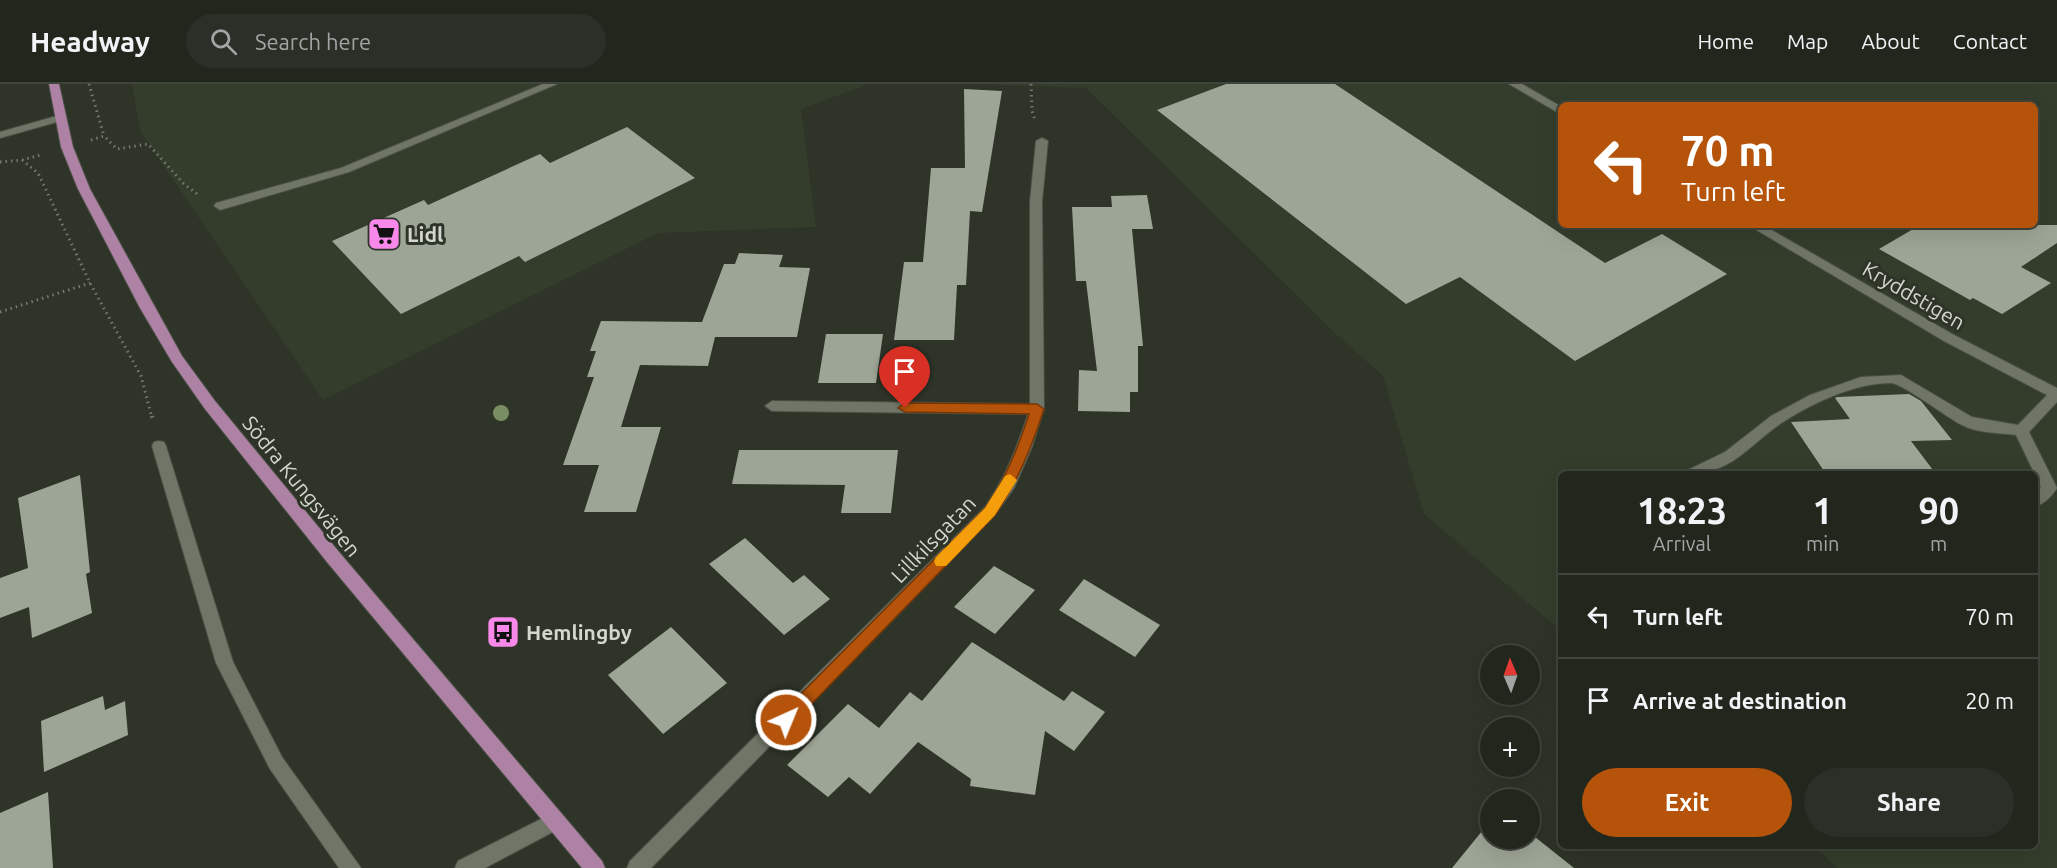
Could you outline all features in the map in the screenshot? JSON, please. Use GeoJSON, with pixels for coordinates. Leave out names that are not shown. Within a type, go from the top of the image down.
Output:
{"type":"FeatureCollection","features":[{"type":"Feature","properties":{"kind":"main road","name":"Södra Kungsvägen"},"geometry":{"type":"LineString","coordinates":[[54,84],[67,147],[84,189],[110,241],[177,358],[210,405],[333,557],[595,868]]}},
{"type":"Feature","properties":{"kind":"street"},"geometry":{"type":"LineString","coordinates":[[220,207],[345,170],[552,84]]}},
{"type":"Feature","properties":{"kind":"street"},"geometry":{"type":"LineString","coordinates":[[1514,84],[1558,110]]}},
{"type":"Feature","properties":{"kind":"street"},"geometry":{"type":"LineString","coordinates":[[0,135],[60,118]]}},
{"type":"Feature","properties":{"kind":"street","name":"Lillkilsgatan"},"geometry":{"type":"LineString","coordinates":[[637,868],[990,512],[1006,488],[1025,447],[1037,409],[1036,201],[1042,141]]}},
{"type":"Feature","properties":{"kind":"street","name":"Kryddstigen"},"geometry":{"type":"LineString","coordinates":[[1759,228],[1949,338],[2057,394]]}},
{"type":"Feature","properties":{"kind":"street"},"geometry":{"type":"LineString","coordinates":[[1699,471],[1730,456],[1776,420],[1815,399],[1861,382],[1896,378],[1968,422],[2021,431]]}},
{"type":"Feature","properties":{"kind":"street"},"geometry":{"type":"LineString","coordinates":[[2021,431],[2057,394]]}},
{"type":"Feature","properties":{"kind":"street"},"geometry":{"type":"LineString","coordinates":[[772,406],[1037,409]]}},
{"type":"Feature","properties":{"kind":"street"},"geometry":{"type":"LineString","coordinates":[[2021,431],[2049,488],[2038,498]]}},
{"type":"Feature","properties":{"kind":"street"},"geometry":{"type":"LineString","coordinates":[[159,446],[225,663],[276,763],[351,868]]}},
{"type":"Feature","properties":{"kind":"street"},"geometry":{"type":"LineString","coordinates":[[465,868],[555,821]]}},
{"type":"Feature","properties":{"kind":"path"},"geometry":{"type":"LineString","coordinates":[[89,84],[104,136],[117,149],[148,144],[165,159],[186,187],[220,207]]}},
{"type":"Feature","properties":{"kind":"path"},"geometry":{"type":"LineString","coordinates":[[1031,84],[1032,111],[1042,141]]}},
{"type":"Feature","properties":{"kind":"path"},"geometry":{"type":"LineString","coordinates":[[8,159],[22,160],[104,136]]}},
{"type":"Feature","properties":{"kind":"path"},"geometry":{"type":"LineString","coordinates":[[22,160],[38,173],[90,283],[141,375],[159,446]]}},
{"type":"Feature","properties":{"kind":"path"},"geometry":{"type":"LineString","coordinates":[[0,312],[90,283]]}},
{"type":"Feature","properties":{"kind":"shaded area"},"geometry":{"type":"Polygon","coordinates":[[[132,84],[869,84],[801,109],[816,227],[658,233],[323,400],[140,131],[132,84]]]}},
{"type":"Feature","properties":{"kind":"shaded area"},"geometry":{"type":"Polygon","coordinates":[[[972,84],[2057,84],[2057,868],[1838,868],[1816,849],[2038,849],[2038,471],[1558,471],[1558,628],[1424,514],[1383,376],[1339,337],[1086,88],[972,84]]]}},
{"type":"Feature","properties":{"kind":"building"},"geometry":{"type":"Polygon","coordinates":[[[1226,84],[1335,84],[1605,263],[1662,234],[1727,274],[1575,361],[1460,277],[1406,304],[1157,110],[1226,84]]]}},
{"type":"Feature","properties":{"kind":"building"},"geometry":{"type":"Polygon","coordinates":[[[964,89],[1002,91],[982,212],[970,211],[966,285],[957,285],[954,340],[894,340],[904,262],[923,262],[931,168],[965,168],[964,89]]]}},
{"type":"Feature","properties":{"kind":"building"},"geometry":{"type":"Polygon","coordinates":[[[627,127],[695,178],[525,262],[519,256],[401,314],[332,241],[424,200],[428,205],[540,154],[550,163],[627,127]]]}},
{"type":"Feature","properties":{"kind":"building"},"geometry":{"type":"Polygon","coordinates":[[[1147,195],[1153,229],[1132,229],[1143,346],[1138,346],[1138,392],[1130,392],[1130,412],[1078,411],[1079,370],[1097,371],[1086,281],[1076,281],[1072,207],[1112,207],[1111,196],[1147,195]]]}},
{"type":"Feature","properties":{"kind":"building"},"geometry":{"type":"Polygon","coordinates":[[[2038,225],[2057,225],[2057,243],[2021,267],[2051,283],[2002,314],[1973,298],[1970,300],[1879,249],[1915,228],[2038,228],[2038,225]]]}},
{"type":"Feature","properties":{"kind":"building"},"geometry":{"type":"Polygon","coordinates":[[[739,253],[783,255],[779,267],[810,268],[797,337],[715,337],[708,366],[640,365],[621,427],[661,427],[636,512],[584,512],[599,465],[563,465],[594,377],[587,377],[596,351],[590,351],[601,321],[702,322],[724,264],[735,264],[739,253]]]}},
{"type":"Feature","properties":{"kind":"building"},"geometry":{"type":"Polygon","coordinates":[[[826,334],[883,334],[876,383],[818,383],[826,334]]]}},
{"type":"Feature","properties":{"kind":"building"},"geometry":{"type":"Polygon","coordinates":[[[1909,394],[1921,401],[1952,440],[1911,441],[1934,471],[1824,471],[1791,422],[1850,419],[1835,398],[1909,394]]]}},
{"type":"Feature","properties":{"kind":"building"},"geometry":{"type":"Polygon","coordinates":[[[739,450],[898,450],[891,513],[841,513],[845,485],[732,484],[739,450]]]}},
{"type":"Feature","properties":{"kind":"building"},"geometry":{"type":"Polygon","coordinates":[[[80,475],[90,572],[86,574],[92,613],[32,638],[29,607],[0,618],[0,578],[28,568],[18,498],[80,475]]]}},
{"type":"Feature","properties":{"kind":"building"},"geometry":{"type":"Polygon","coordinates":[[[745,538],[793,583],[804,575],[830,599],[784,635],[709,564],[745,538]]]}},
{"type":"Feature","properties":{"kind":"building"},"geometry":{"type":"Polygon","coordinates":[[[994,566],[1035,590],[995,634],[954,607],[994,566]]]}},
{"type":"Feature","properties":{"kind":"building"},"geometry":{"type":"Polygon","coordinates":[[[1084,579],[1160,625],[1135,657],[1059,610],[1084,579]]]}},
{"type":"Feature","properties":{"kind":"building"},"geometry":{"type":"Polygon","coordinates":[[[671,627],[727,683],[663,734],[608,675],[671,627]]]}},
{"type":"Feature","properties":{"kind":"building"},"geometry":{"type":"Polygon","coordinates":[[[972,642],[1064,701],[1072,691],[1105,712],[1074,751],[1045,731],[1035,795],[970,786],[971,779],[918,742],[870,794],[849,777],[828,797],[787,765],[848,704],[879,728],[910,692],[922,701],[972,642]]]}},
{"type":"Feature","properties":{"kind":"building"},"geometry":{"type":"Polygon","coordinates":[[[103,696],[105,710],[125,701],[128,735],[44,772],[41,721],[103,696]]]}},
{"type":"Feature","properties":{"kind":"building"},"geometry":{"type":"Polygon","coordinates":[[[48,792],[53,868],[0,868],[0,813],[48,792]]]}},
{"type":"Feature","properties":{"kind":"building"},"geometry":{"type":"Polygon","coordinates":[[[1480,834],[1480,849],[1540,849],[1540,841],[1574,868],[1452,868],[1480,834]]]}},
{"type":"Feature","properties":{"kind":"slow traffic"},"geometry":{"type":"LineString","coordinates":[[941,561],[990,512],[1010,480]]}},
{"type":"Feature","properties":{"kind":"place","name":"Lidl"},"geometry":{"type":"Point","coordinates":[384,234]}},
{"type":"Feature","properties":{"kind":"place","name":"Hemlingby"},"geometry":{"type":"Point","coordinates":[503,632]}},
{"type":"Feature","properties":{"kind":"route"},"geometry":{"type":"LineString","coordinates":[[786,720],[990,512],[1006,488],[1025,447],[1037,409],[905,408]]}}]}
